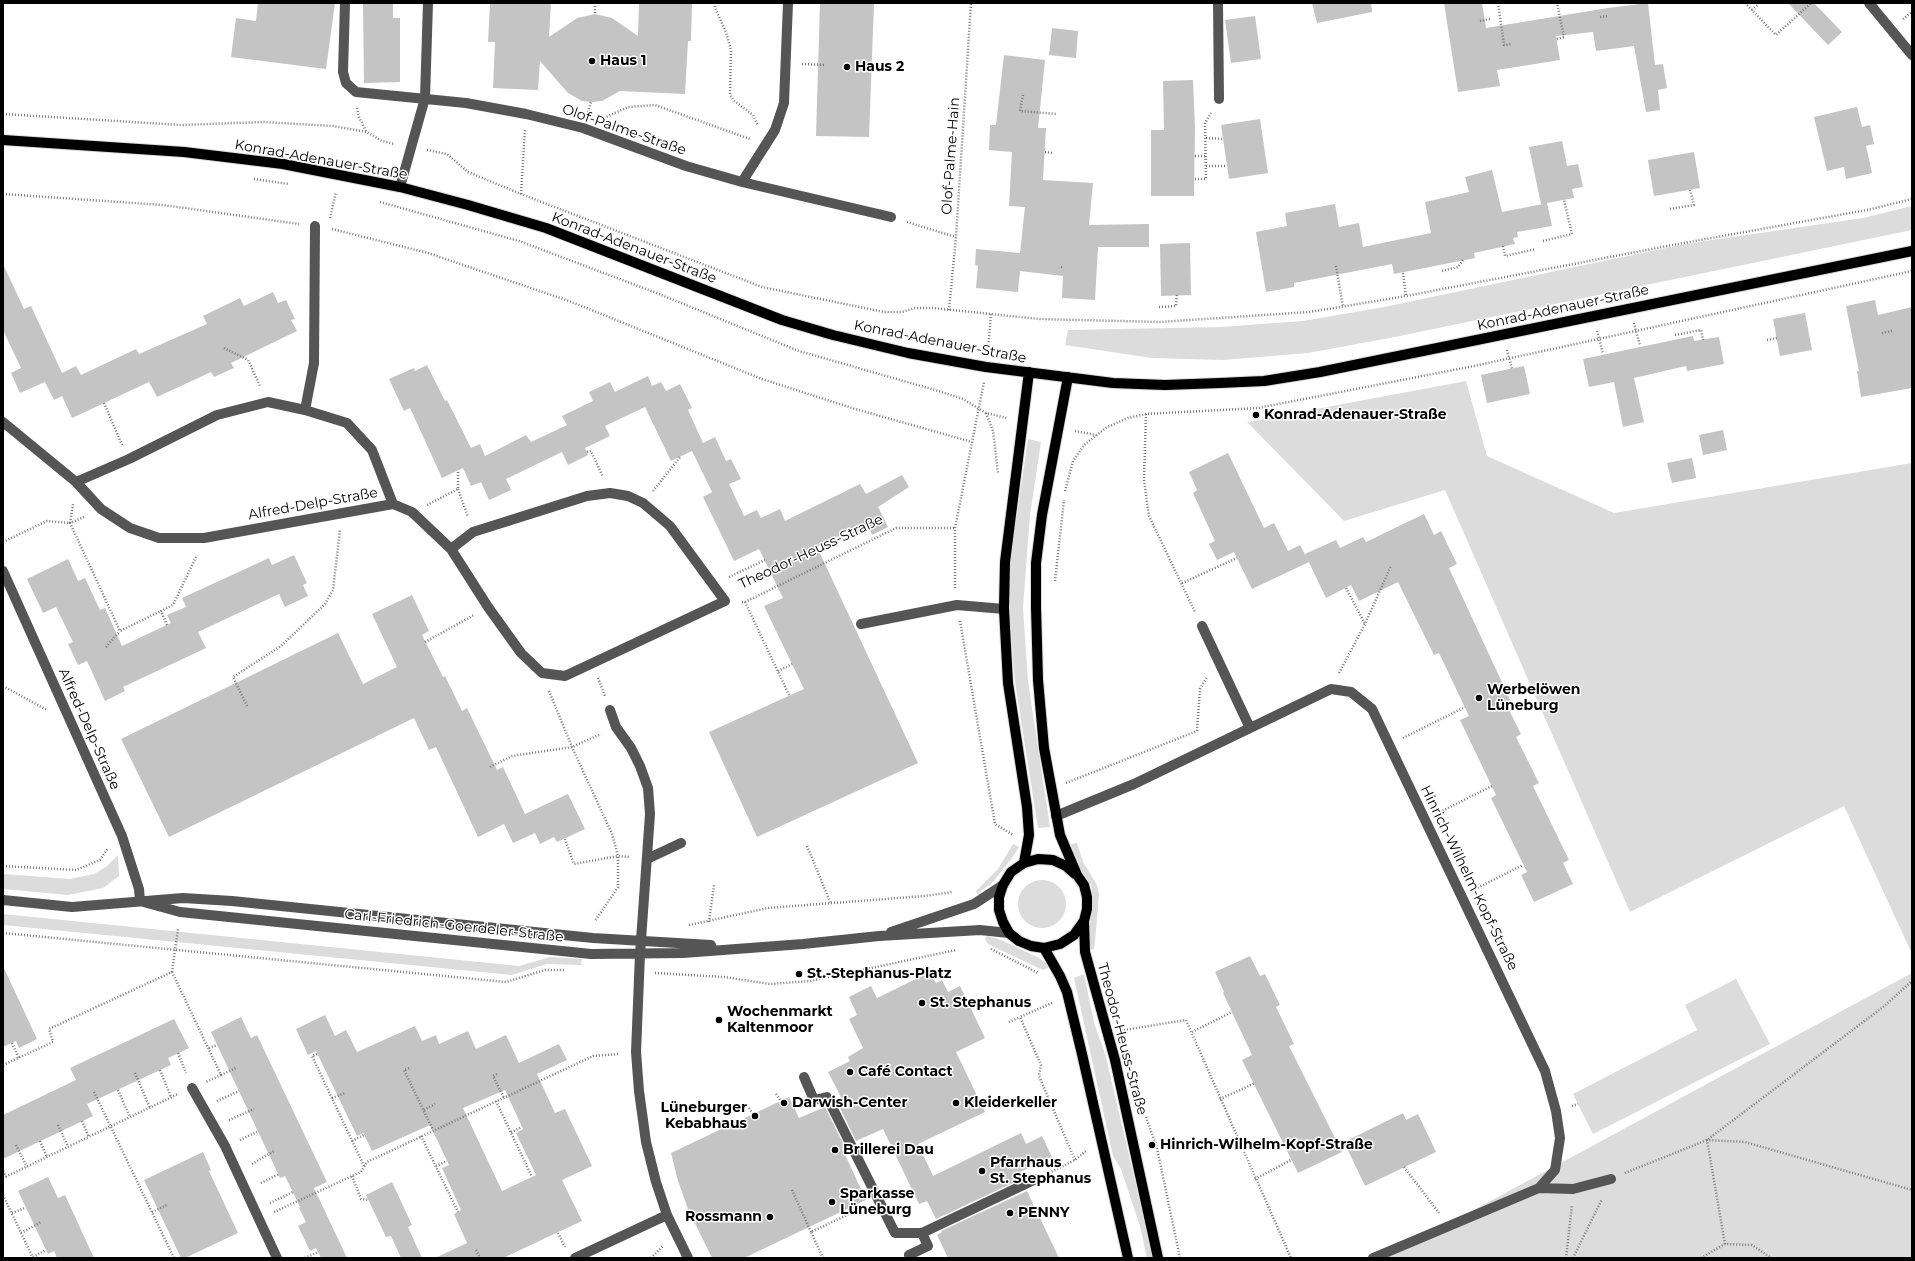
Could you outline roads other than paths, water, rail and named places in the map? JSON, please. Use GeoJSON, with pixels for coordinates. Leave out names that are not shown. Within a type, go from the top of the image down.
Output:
{"type":"FeatureCollection","features":[{"type":"Feature","properties":{"kind":"main road","name":"Konrad-Adenauer-Straße"},"geometry":{"type":"LineString","coordinates":[[3,140],[184,152],[282,164],[400,187],[546,228],[775,317],[834,335],[908,353],[1029,372],[1113,382],[1165,385],[1264,381],[1346,367],[1912,252]]}},
{"type":"Feature","properties":{"kind":"main road"},"geometry":{"type":"LineString","coordinates":[[1029,372],[1005,562],[1004,609],[1008,683],[1027,807],[1029,835],[1024,863],[1011,872],[1002,885],[999,897],[999,910],[1009,933],[1019,941],[1031,946],[1044,948],[1060,976],[1066,992],[1082,1054],[1128,1258]]}},
{"type":"Feature","properties":{"kind":"main road","name":"Theodor-Heuss-Straße"},"geometry":{"type":"LineString","coordinates":[[1068,377],[1042,515],[1036,563],[1038,680],[1044,748],[1060,835],[1077,875],[1084,885],[1087,897],[1087,909],[1084,921],[1085,952],[1115,1060],[1158,1258]]}},
{"type":"Feature","properties":{"kind":"main road","name":"Theodor-Heuss-Straße"},"geometry":{"type":"LineString","coordinates":[[1024,863],[1038,860],[1052,860],[1066,866],[1077,875]]}},
{"type":"Feature","properties":{"kind":"main road","name":"Theodor-Heuss-Straße"},"geometry":{"type":"LineString","coordinates":[[1044,948],[1060,944],[1074,935],[1084,921]]}},
{"type":"Feature","properties":{"kind":"street","name":"Olof-Palme-Straße"},"geometry":{"type":"LineString","coordinates":[[345,3],[343,72],[346,82],[356,92],[466,103],[526,114],[582,128],[686,166],[742,182],[891,217]]}},
{"type":"Feature","properties":{"kind":"street"},"geometry":{"type":"LineString","coordinates":[[400,187],[425,98],[428,3]]}},
{"type":"Feature","properties":{"kind":"street"},"geometry":{"type":"LineString","coordinates":[[742,182],[765,146],[780,118],[784,103],[788,3]]}},
{"type":"Feature","properties":{"kind":"street"},"geometry":{"type":"LineString","coordinates":[[1218,3],[1219,99]]}},
{"type":"Feature","properties":{"kind":"street"},"geometry":{"type":"LineString","coordinates":[[1870,3],[1912,56]]}},
{"type":"Feature","properties":{"kind":"street"},"geometry":{"type":"LineString","coordinates":[[305,410],[314,363],[315,226]]}},
{"type":"Feature","properties":{"kind":"street","name":"Alfred-Delp-Straße"},"geometry":{"type":"LineString","coordinates":[[3,422],[76,482],[101,509],[130,528],[159,538],[204,538],[393,504],[372,450],[347,424],[305,410],[268,402],[217,415],[129,459],[76,482]]}},
{"type":"Feature","properties":{"kind":"street","name":"Theodor-Heuss-Straße"},"geometry":{"type":"LineString","coordinates":[[610,493],[628,496],[643,503],[670,526],[725,601],[565,676],[542,673],[521,653],[488,607],[451,549],[473,532],[587,496],[610,493]]}},
{"type":"Feature","properties":{"kind":"street"},"geometry":{"type":"LineString","coordinates":[[393,504],[412,512],[451,549]]}},
{"type":"Feature","properties":{"kind":"street","name":"Alfred-Delp-Straße"},"geometry":{"type":"LineString","coordinates":[[3,571],[122,836],[139,889],[140,901]]}},
{"type":"Feature","properties":{"kind":"street"},"geometry":{"type":"LineString","coordinates":[[861,624],[957,605],[1004,609]]}},
{"type":"Feature","properties":{"kind":"street"},"geometry":{"type":"LineString","coordinates":[[1056,816],[1134,784],[1250,728],[1202,626]]}},
{"type":"Feature","properties":{"kind":"street","name":"Hinrich-Wilhelm-Kopf-Straße"},"geometry":{"type":"LineString","coordinates":[[1250,728],[1331,688],[1351,692],[1372,709],[1545,1071],[1556,1111],[1560,1138],[1555,1170],[1540,1188]]}},
{"type":"Feature","properties":{"kind":"street"},"geometry":{"type":"LineString","coordinates":[[610,710],[616,727],[631,748],[640,766],[648,788],[650,814],[640,954],[636,1052],[639,1091],[646,1142],[656,1182],[667,1215],[688,1258]]}},
{"type":"Feature","properties":{"kind":"street"},"geometry":{"type":"LineString","coordinates":[[647,859],[681,843]]}},
{"type":"Feature","properties":{"kind":"street","name":"Carl-Friedrich-Goerdeler-Straße"},"geometry":{"type":"LineString","coordinates":[[879,936],[974,904],[1002,885]]}},
{"type":"Feature","properties":{"kind":"street","name":"Carl-Friedrich-Goerdeler-Straße"},"geometry":{"type":"LineString","coordinates":[[3,900],[72,907],[183,898],[232,901],[593,938],[683,945],[767,947]]}},
{"type":"Feature","properties":{"kind":"street","name":"Carl-Friedrich-Goerdeler-Straße"},"geometry":{"type":"LineString","coordinates":[[140,901],[180,912],[591,954],[683,953],[767,947],[879,936],[980,930],[1009,933]]}},
{"type":"Feature","properties":{"kind":"street"},"geometry":{"type":"LineString","coordinates":[[804,1077],[814,1100],[827,1097],[895,1233],[922,1233],[1036,1179]]}},
{"type":"Feature","properties":{"kind":"street"},"geometry":{"type":"LineString","coordinates":[[192,1088],[215,1126],[277,1258]]}},
{"type":"Feature","properties":{"kind":"street","name":"Hinrich-Wilhelm-Kopf-Straße"},"geometry":{"type":"LineString","coordinates":[[1373,1258],[1540,1188],[1573,1189],[1611,1179]]}},
{"type":"Feature","properties":{"kind":"street"},"geometry":{"type":"LineString","coordinates":[[575,1258],[667,1215]]}},
{"type":"Feature","properties":{"kind":"street"},"geometry":{"type":"LineString","coordinates":[[910,1258],[909,1255],[928,1246],[922,1233]]}},
{"type":"Feature","properties":{"kind":"place","name":"Haus 1"},"geometry":{"type":"Point","coordinates":[592,61]}},
{"type":"Feature","properties":{"kind":"place","name":"Haus 2"},"geometry":{"type":"Point","coordinates":[847,67]}},
{"type":"Feature","properties":{"kind":"place","name":"Konrad-Adenauer-Straße"},"geometry":{"type":"Point","coordinates":[1256,415]}},
{"type":"Feature","properties":{"kind":"place","name":"Werbelöwen Lüneburg"},"geometry":{"type":"Point","coordinates":[1479,698]}},
{"type":"Feature","properties":{"kind":"place","name":"St.-Stephanus-Platz"},"geometry":{"type":"Point","coordinates":[799,974]}},
{"type":"Feature","properties":{"kind":"place","name":"St. Stephanus"},"geometry":{"type":"Point","coordinates":[922,1003]}},
{"type":"Feature","properties":{"kind":"place","name":"Wochenmarkt Kaltenmoor"},"geometry":{"type":"Point","coordinates":[719,1020]}},
{"type":"Feature","properties":{"kind":"place","name":"Café Contact"},"geometry":{"type":"Point","coordinates":[850,1072]}},
{"type":"Feature","properties":{"kind":"place","name":"Darwish-Center"},"geometry":{"type":"Point","coordinates":[784,1103]}},
{"type":"Feature","properties":{"kind":"place","name":"Kleiderkeller"},"geometry":{"type":"Point","coordinates":[956,1103]}},
{"type":"Feature","properties":{"kind":"place","name":"Lüneburger Kebabhaus"},"geometry":{"type":"Point","coordinates":[755,1116]}},
{"type":"Feature","properties":{"kind":"place","name":"Hinrich-Wilhelm-Kopf-Straße"},"geometry":{"type":"Point","coordinates":[1152,1145]}},
{"type":"Feature","properties":{"kind":"place","name":"Brillerei Dau"},"geometry":{"type":"Point","coordinates":[835,1150]}},
{"type":"Feature","properties":{"kind":"place","name":"Pfarrhaus St. Stephanus"},"geometry":{"type":"Point","coordinates":[982,1171]}},
{"type":"Feature","properties":{"kind":"place","name":"Sparkasse Lüneburg"},"geometry":{"type":"Point","coordinates":[832,1202]}},
{"type":"Feature","properties":{"kind":"place","name":"PENNY"},"geometry":{"type":"Point","coordinates":[1010,1213]}},
{"type":"Feature","properties":{"kind":"place","name":"Rossmann"},"geometry":{"type":"Point","coordinates":[770,1217]}}]}
